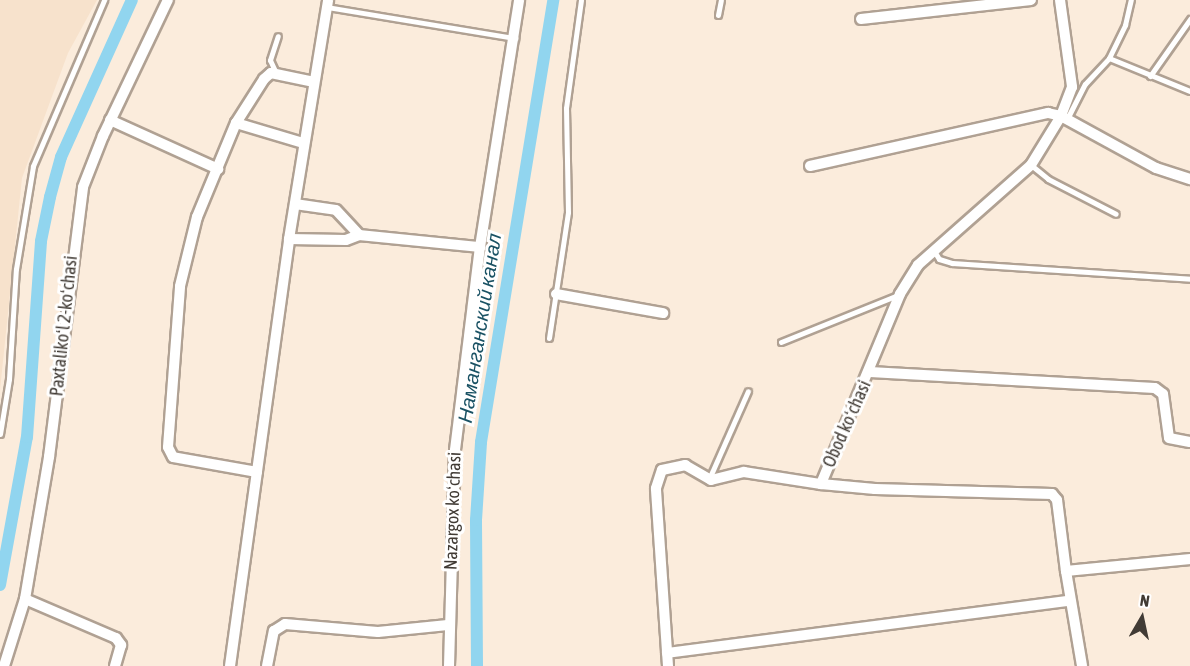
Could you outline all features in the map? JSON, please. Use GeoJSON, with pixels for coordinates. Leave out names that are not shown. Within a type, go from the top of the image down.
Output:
{"type":"FeatureCollection","features":[{"type":"Feature","properties":{"kind":"street","name":"Paxtalikoʻl 2-koʻchasi"},"geometry":{"type":"LineString","coordinates":[[4,666],[25,599],[49,457],[83,187],[110,120],[168,0]]}},
{"type":"Feature","properties":{"kind":"street","name":"Nazargox koʻchasi"},"geometry":{"type":"LineString","coordinates":[[449,666],[448,626],[455,450],[480,247],[515,38],[519,0]]}},
{"type":"Feature","properties":{"kind":"street"},"geometry":{"type":"LineString","coordinates":[[861,19],[1031,0]]}},
{"type":"Feature","properties":{"kind":"street","name":"Obod koʻchasi"},"geometry":{"type":"LineString","coordinates":[[1060,0],[1072,87],[1064,118],[1031,165],[918,265],[900,294],[870,372],[821,484],[875,489],[1052,494],[1057,500],[1066,571]]}},
{"type":"Feature","properties":{"kind":"street"},"geometry":{"type":"LineString","coordinates":[[230,666],[303,143],[328,3]]}},
{"type":"Feature","properties":{"kind":"street"},"geometry":{"type":"LineString","coordinates":[[257,472],[173,457],[168,447],[180,286],[186,247],[236,123],[264,79],[276,73],[314,82]]}},
{"type":"Feature","properties":{"kind":"street"},"geometry":{"type":"LineString","coordinates":[[810,166],[1024,115],[1048,113],[1064,118],[1156,168],[1190,179]]}},
{"type":"Feature","properties":{"kind":"street"},"geometry":{"type":"LineString","coordinates":[[110,120],[218,169]]}},
{"type":"Feature","properties":{"kind":"street"},"geometry":{"type":"LineString","coordinates":[[236,123],[303,143]]}},
{"type":"Feature","properties":{"kind":"street"},"geometry":{"type":"LineString","coordinates":[[294,204],[336,210],[359,235]]}},
{"type":"Feature","properties":{"kind":"street"},"geometry":{"type":"LineString","coordinates":[[289,239],[346,240],[359,235],[480,247]]}},
{"type":"Feature","properties":{"kind":"street"},"geometry":{"type":"LineString","coordinates":[[556,294],[663,313]]}},
{"type":"Feature","properties":{"kind":"street"},"geometry":{"type":"LineString","coordinates":[[870,372],[1155,388],[1163,394],[1169,438],[1190,442]]}},
{"type":"Feature","properties":{"kind":"street"},"geometry":{"type":"LineString","coordinates":[[668,666],[657,476],[669,466],[685,465],[710,479],[744,472],[821,484]]}},
{"type":"Feature","properties":{"kind":"street"},"geometry":{"type":"LineString","coordinates":[[1082,666],[1066,571],[1190,559]]}},
{"type":"Feature","properties":{"kind":"street"},"geometry":{"type":"LineString","coordinates":[[25,599],[116,638],[121,645],[115,666]]}},
{"type":"Feature","properties":{"kind":"street"},"geometry":{"type":"LineString","coordinates":[[667,653],[1070,601]]}},
{"type":"Feature","properties":{"kind":"street"},"geometry":{"type":"LineString","coordinates":[[267,666],[274,631],[285,624],[378,632],[448,626]]}},
{"type":"Feature","properties":{"kind":"lane"},"geometry":{"type":"LineString","coordinates":[[0,434],[9,379],[16,269],[33,166],[104,0]]}},
{"type":"Feature","properties":{"kind":"lane"},"geometry":{"type":"LineString","coordinates":[[549,338],[568,212],[566,108],[581,0]]}},
{"type":"Feature","properties":{"kind":"lane"},"geometry":{"type":"LineString","coordinates":[[718,15],[721,0]]}},
{"type":"Feature","properties":{"kind":"lane"},"geometry":{"type":"LineString","coordinates":[[1064,118],[1085,84],[1109,58],[1125,25],[1131,0]]}},
{"type":"Feature","properties":{"kind":"lane"},"geometry":{"type":"LineString","coordinates":[[328,3],[515,38]]}},
{"type":"Feature","properties":{"kind":"lane"},"geometry":{"type":"LineString","coordinates":[[1150,76],[1190,19]]}},
{"type":"Feature","properties":{"kind":"lane"},"geometry":{"type":"LineString","coordinates":[[276,73],[270,60],[278,36]]}},
{"type":"Feature","properties":{"kind":"lane"},"geometry":{"type":"LineString","coordinates":[[1109,58],[1190,91]]}},
{"type":"Feature","properties":{"kind":"lane"},"geometry":{"type":"LineString","coordinates":[[1031,165],[1048,179],[1116,214]]}},
{"type":"Feature","properties":{"kind":"lane"},"geometry":{"type":"LineString","coordinates":[[934,251],[939,259],[952,263],[1190,279]]}},
{"type":"Feature","properties":{"kind":"lane"},"geometry":{"type":"LineString","coordinates":[[781,342],[900,294]]}},
{"type":"Feature","properties":{"kind":"lane"},"geometry":{"type":"LineString","coordinates":[[710,479],[748,391]]}},
{"type":"Feature","properties":{"kind":"shaded area"},"geometry":{"type":"Polygon","coordinates":[[[0,0],[97,0],[68,53],[22,178],[0,390],[0,0]]]}},
{"type":"Feature","properties":{"kind":"waterway","name":"Наманганский канал"},"geometry":{"type":"LineString","coordinates":[[0,585],[27,437],[41,241],[50,197],[61,157],[132,0]]}},
{"type":"Feature","properties":{"kind":"waterway","name":"Наманганский канал"},"geometry":{"type":"LineString","coordinates":[[477,666],[476,520],[481,442],[553,0]]}}]}
